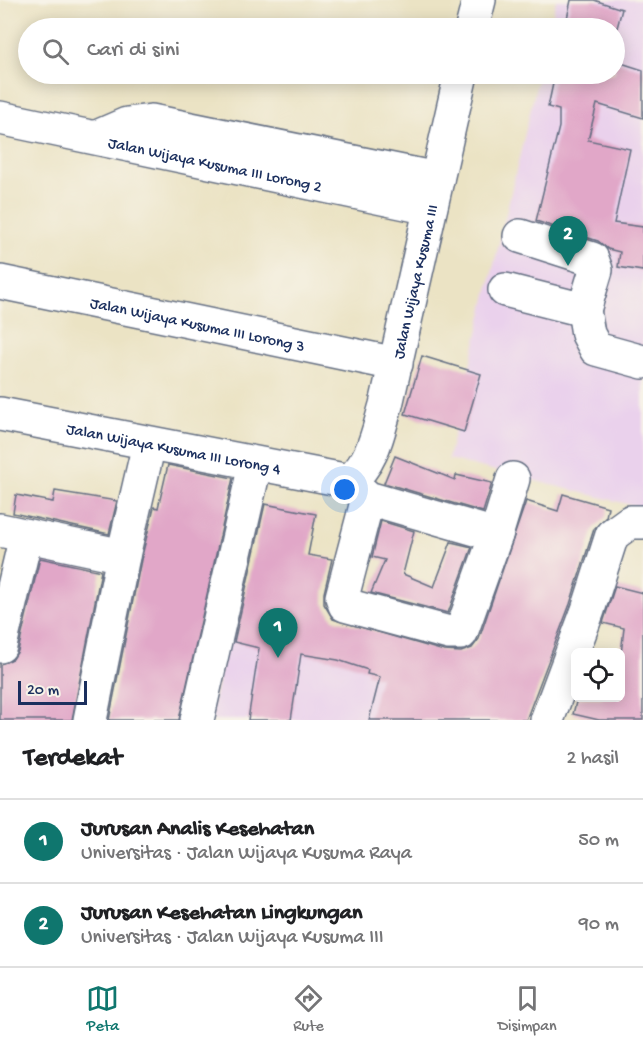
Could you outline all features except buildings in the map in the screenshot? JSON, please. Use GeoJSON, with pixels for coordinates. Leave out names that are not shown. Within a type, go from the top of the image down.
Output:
{"type":"FeatureCollection","features":[{"type":"Feature","properties":{"kind":"street"},"geometry":{"type":"LineString","coordinates":[[474,18],[479,0]]}},
{"type":"Feature","properties":{"kind":"street","name":"Jalan Wijaya Kusuma III"},"geometry":{"type":"LineString","coordinates":[[359,490],[364,466],[373,449],[396,364],[460,84]]}},
{"type":"Feature","properties":{"kind":"street","name":"Jalan Wijaya Kusuma III Lorong 2"},"geometry":{"type":"LineString","coordinates":[[0,118],[97,137],[434,193]]}},
{"type":"Feature","properties":{"kind":"street"},"geometry":{"type":"LineString","coordinates":[[520,236],[591,259],[596,270],[584,310],[588,334],[596,349],[643,362]]}},
{"type":"Feature","properties":{"kind":"street","name":"Jalan Wijaya Kusuma III Lorong 3"},"geometry":{"type":"LineString","coordinates":[[0,282],[396,364]]}},
{"type":"Feature","properties":{"kind":"street"},"geometry":{"type":"LineString","coordinates":[[505,290],[584,310]]}},
{"type":"Feature","properties":{"kind":"street","name":"Jalan Wijaya Kusuma III Lorong 4"},"geometry":{"type":"LineString","coordinates":[[0,414],[255,465],[359,490],[496,535]]}},
{"type":"Feature","properties":{"kind":"street"},"geometry":{"type":"LineString","coordinates":[[90,720],[123,556],[149,444]]}},
{"type":"Feature","properties":{"kind":"street"},"geometry":{"type":"LineString","coordinates":[[197,720],[255,465]]}},
{"type":"Feature","properties":{"kind":"street"},"geometry":{"type":"LineString","coordinates":[[359,490],[342,597],[345,605],[457,635],[463,631],[513,479]]}},
{"type":"Feature","properties":{"kind":"street"},"geometry":{"type":"LineString","coordinates":[[548,720],[588,610],[612,535],[630,522],[643,522]]}},
{"type":"Feature","properties":{"kind":"street"},"geometry":{"type":"LineString","coordinates":[[1,641],[13,533],[123,556]]}},
{"type":"Feature","properties":{"kind":"shaded area"},"geometry":{"type":"Polygon","coordinates":[[[556,0],[643,0],[643,508],[448,459],[537,84],[625,84],[625,18],[552,18],[556,0]]]}},
{"type":"Feature","properties":{"kind":"shaded area"},"geometry":{"type":"Polygon","coordinates":[[[229,635],[434,682],[424,720],[209,720],[229,635]]]}},
{"type":"Feature","properties":{"kind":"place","name":"Jurusan Kesehatan Lingkungan"},"geometry":{"type":"Point","coordinates":[568,266]}},
{"type":"Feature","properties":{"kind":"place","name":"Jurusan Analis Kesehatan"},"geometry":{"type":"Point","coordinates":[278,658]}}]}
